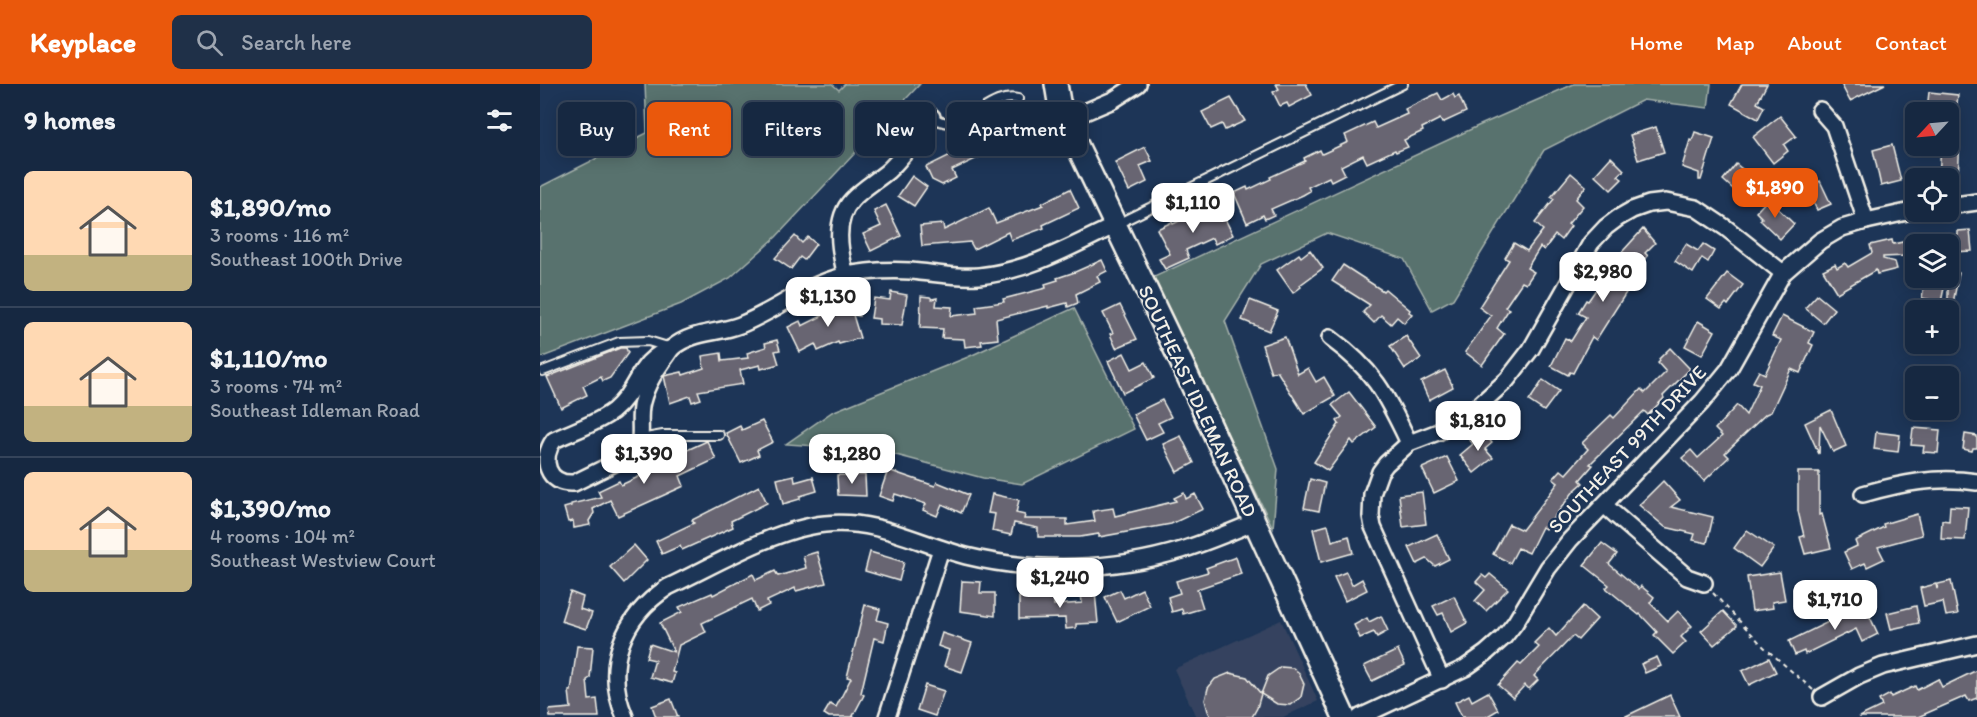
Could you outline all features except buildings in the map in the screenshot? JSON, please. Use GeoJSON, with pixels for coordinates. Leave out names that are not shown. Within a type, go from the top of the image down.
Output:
{"type":"FeatureCollection","features":[{"type":"Feature","properties":{"kind":"main road","name":"SOUTHEAST IDLEMAN ROAD"},"geometry":{"type":"LineString","coordinates":[[1056,84],[1059,102]]}},
{"type":"Feature","properties":{"kind":"main road","name":"SOUTHEAST IDLEMAN ROAD"},"geometry":{"type":"LineString","coordinates":[[1083,156],[1344,717]]}},
{"type":"Feature","properties":{"kind":"street"},"geometry":{"type":"LineString","coordinates":[[1087,111],[1113,100],[1138,84]]}},
{"type":"Feature","properties":{"kind":"street"},"geometry":{"type":"LineString","coordinates":[[1820,110],[1834,126],[1866,221]]}},
{"type":"Feature","properties":{"kind":"street"},"geometry":{"type":"LineString","coordinates":[[846,276],[839,238],[845,211],[851,201],[888,171],[902,156]]}},
{"type":"Feature","properties":{"kind":"street"},"geometry":{"type":"LineString","coordinates":[[1442,680],[1376,536],[1371,516],[1372,494],[1380,472],[1386,464],[1409,443],[1465,418],[1489,399],[1531,350],[1591,243],[1606,227],[1632,210],[1648,204],[1666,202],[1696,208],[1726,228],[1783,273]]}},
{"type":"Feature","properties":{"kind":"street"},"geometry":{"type":"LineString","coordinates":[[1959,204],[1977,202]]}},
{"type":"Feature","properties":{"kind":"street","name":"SOUTHEAST 99TH DRIVE"},"geometry":{"type":"LineString","coordinates":[[1360,717],[1442,680],[1472,663],[1504,637],[1515,624],[1548,568],[1570,540],[1702,402],[1730,369],[1783,273],[1820,242],[1842,228],[1905,212]]}},
{"type":"Feature","properties":{"kind":"street"},"geometry":{"type":"LineString","coordinates":[[672,348],[660,352],[647,362],[623,401],[613,411],[554,440],[548,447],[545,465],[556,479],[564,483],[574,483],[635,453],[639,447],[642,402],[653,374],[680,341],[737,326],[817,285],[846,276],[894,271],[978,276],[997,273],[1028,266],[1116,225]]}},
{"type":"Feature","properties":{"kind":"street"},"geometry":{"type":"LineString","coordinates":[[1330,338],[1353,355],[1378,382],[1409,443]]}},
{"type":"Feature","properties":{"kind":"street"},"geometry":{"type":"LineString","coordinates":[[1863,494],[1917,481],[1950,478],[1977,482]]}},
{"type":"Feature","properties":{"kind":"street"},"geometry":{"type":"LineString","coordinates":[[1604,505],[1687,577],[1704,583]]}},
{"type":"Feature","properties":{"kind":"street"},"geometry":{"type":"LineString","coordinates":[[625,717],[616,687],[616,665],[626,633],[639,613],[668,587],[785,533],[823,525],[875,526],[967,556],[1020,565],[1060,568],[1124,562],[1180,551],[1255,522]]}},
{"type":"Feature","properties":{"kind":"street"},"geometry":{"type":"LineString","coordinates":[[887,717],[941,549]]}},
{"type":"Feature","properties":{"kind":"street"},"geometry":{"type":"LineString","coordinates":[[1822,697],[1859,676],[1883,666],[1977,644]]}},
{"type":"Feature","properties":{"kind":"lane"},"geometry":{"type":"LineString","coordinates":[[1116,225],[1403,84]]}},
{"type":"Feature","properties":{"kind":"lane"},"geometry":{"type":"LineString","coordinates":[[935,118],[944,123],[962,120],[1008,97],[1018,99]]}},
{"type":"Feature","properties":{"kind":"lane"},"geometry":{"type":"LineString","coordinates":[[543,371],[619,342],[648,341],[672,348]]}},
{"type":"Feature","properties":{"kind":"lane"},"geometry":{"type":"LineString","coordinates":[[640,439],[663,435],[719,435]]}},
{"type":"Feature","properties":{"kind":"path"},"geometry":{"type":"LineString","coordinates":[[1704,583],[1764,647],[1822,697]]}},
{"type":"Feature","properties":{"kind":"shaded area"},"geometry":{"type":"Polygon","coordinates":[[[1281,620],[1318,701],[1283,717],[1196,717],[1174,669],[1281,620]]]}},
{"type":"Feature","properties":{"kind":"green space"},"geometry":{"type":"Polygon","coordinates":[[[645,84],[832,84],[839,90],[845,84],[920,84],[903,102],[855,102],[855,153],[776,237],[730,278],[681,304],[540,358],[540,187],[601,156],[635,156],[635,139],[647,133],[645,84]]]}},
{"type":"Feature","properties":{"kind":"green space"},"geometry":{"type":"Polygon","coordinates":[[[1574,84],[1711,84],[1708,108],[1643,100],[1544,150],[1453,299],[1432,310],[1404,259],[1327,233],[1261,264],[1225,321],[1278,469],[1273,528],[1152,278],[1478,126],[1574,84]]]}},
{"type":"Feature","properties":{"kind":"green space"},"geometry":{"type":"Polygon","coordinates":[[[1074,308],[1134,429],[1022,484],[983,478],[877,450],[786,444],[832,412],[968,357],[1074,308]]]}}]}
